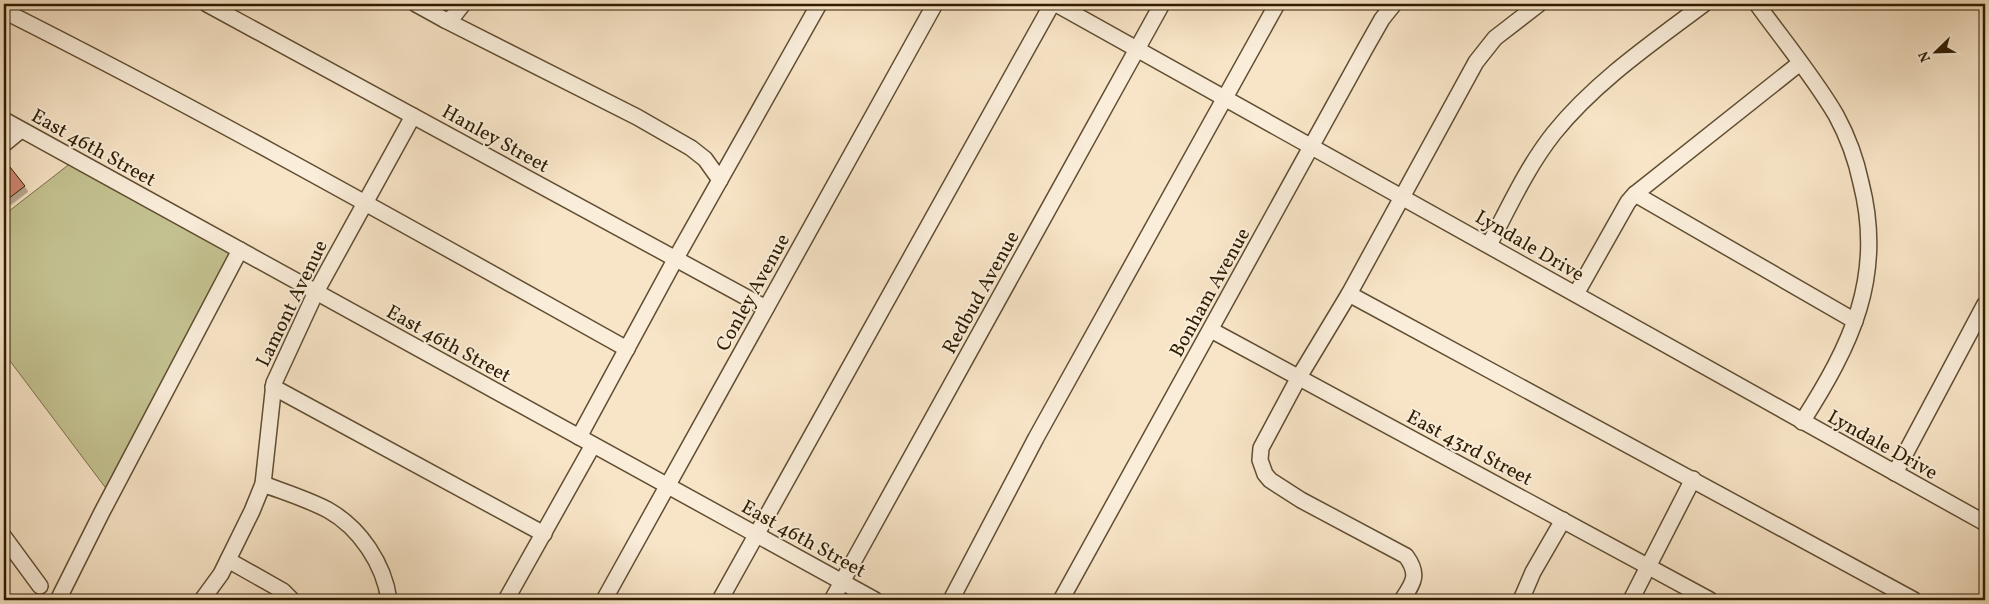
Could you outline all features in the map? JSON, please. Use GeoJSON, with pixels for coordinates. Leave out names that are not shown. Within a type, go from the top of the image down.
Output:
{"type":"FeatureCollection","features":[{"type":"Feature","properties":{"kind":"street","name":"Hanley Street"},"geometry":{"type":"LineString","coordinates":[[207,4],[766,308]]}},
{"type":"Feature","properties":{"kind":"street"},"geometry":{"type":"LineString","coordinates":[[416,4],[637,117],[691,148],[705,159],[720,180]]}},
{"type":"Feature","properties":{"kind":"street"},"geometry":{"type":"LineString","coordinates":[[445,20],[452,18],[463,4]]}},
{"type":"Feature","properties":{"kind":"street"},"geometry":{"type":"LineString","coordinates":[[506,600],[544,534],[626,349],[818,4]]}},
{"type":"Feature","properties":{"kind":"street","name":"Conley Avenue"},"geometry":{"type":"LineString","coordinates":[[604,600],[935,4]]}},
{"type":"Feature","properties":{"kind":"street"},"geometry":{"type":"LineString","coordinates":[[720,600],[1054,4]]}},
{"type":"Feature","properties":{"kind":"street","name":"Lyndale Drive"},"geometry":{"type":"LineString","coordinates":[[1054,4],[1314,146],[1802,422],[1984,520]]}},
{"type":"Feature","properties":{"kind":"street","name":"Redbud Avenue"},"geometry":{"type":"LineString","coordinates":[[832,600],[1162,4]]}},
{"type":"Feature","properties":{"kind":"street"},"geometry":{"type":"LineString","coordinates":[[951,600],[1036,438],[1278,4]]}},
{"type":"Feature","properties":{"kind":"street","name":"Bonham Avenue"},"geometry":{"type":"LineString","coordinates":[[1061,600],[1370,42],[1394,4]]}},
{"type":"Feature","properties":{"kind":"street"},"geometry":{"type":"LineString","coordinates":[[1402,600],[1412,586],[1414,579],[1413,566],[1406,556],[1282,489],[1270,480],[1262,467],[1260,460],[1261,448],[1299,377],[1349,294],[1476,62],[1494,38],[1539,4]]}},
{"type":"Feature","properties":{"kind":"street"},"geometry":{"type":"LineString","coordinates":[[1489,245],[1534,162],[1565,120],[1595,90],[1704,4]]}},
{"type":"Feature","properties":{"kind":"street"},"geometry":{"type":"LineString","coordinates":[[1757,4],[1831,108],[1846,134],[1864,193],[1868,220],[1867,277],[1861,306],[1847,343],[1830,378],[1802,422]]}},
{"type":"Feature","properties":{"kind":"street"},"geometry":{"type":"LineString","coordinates":[[4,11],[93,56],[366,203],[626,349]]}},
{"type":"Feature","properties":{"kind":"street"},"geometry":{"type":"LineString","coordinates":[[1576,294],[1628,202],[1635,194],[1800,63]]}},
{"type":"Feature","properties":{"kind":"street","name":"Lamont Avenue"},"geometry":{"type":"LineString","coordinates":[[202,600],[221,574],[263,484],[273,387],[316,292],[414,116]]}},
{"type":"Feature","properties":{"kind":"street","name":"East 46th Street"},"geometry":{"type":"LineString","coordinates":[[4,120],[875,600]]}},
{"type":"Feature","properties":{"kind":"street"},"geometry":{"type":"LineString","coordinates":[[4,144],[21,130]]}},
{"type":"Feature","properties":{"kind":"street"},"geometry":{"type":"LineString","coordinates":[[1635,194],[1855,321]]}},
{"type":"Feature","properties":{"kind":"street"},"geometry":{"type":"LineString","coordinates":[[58,600],[102,512],[240,250]]}},
{"type":"Feature","properties":{"kind":"street"},"geometry":{"type":"LineString","coordinates":[[1349,294],[1914,600]]}},
{"type":"Feature","properties":{"kind":"street"},"geometry":{"type":"LineString","coordinates":[[1895,473],[1985,304]]}},
{"type":"Feature","properties":{"kind":"street","name":"East 43rd Street"},"geometry":{"type":"LineString","coordinates":[[1211,330],[1710,600]]}},
{"type":"Feature","properties":{"kind":"street"},"geometry":{"type":"LineString","coordinates":[[273,387],[544,534]]}},
{"type":"Feature","properties":{"kind":"street"},"geometry":{"type":"LineString","coordinates":[[1631,600],[1692,479]]}},
{"type":"Feature","properties":{"kind":"street"},"geometry":{"type":"LineString","coordinates":[[263,484],[309,501],[347,523],[362,539],[374,557],[383,576],[389,600]]}},
{"type":"Feature","properties":{"kind":"street"},"geometry":{"type":"LineString","coordinates":[[1521,600],[1533,572],[1563,520]]}},
{"type":"Feature","properties":{"kind":"street"},"geometry":{"type":"LineString","coordinates":[[4,537],[40,586]]}},
{"type":"Feature","properties":{"kind":"street"},"geometry":{"type":"LineString","coordinates":[[228,560],[283,591],[292,600]]}},
{"type":"Feature","properties":{"kind":"shaded area"},"geometry":{"type":"Polygon","coordinates":[[[76,159],[240,250],[111,495],[4,353],[4,215],[76,159]]]}},
{"type":"Feature","properties":{"kind":"building"},"geometry":{"type":"Polygon","coordinates":[[[10,167],[25,186],[4,202],[4,172],[10,167]]]}}]}
